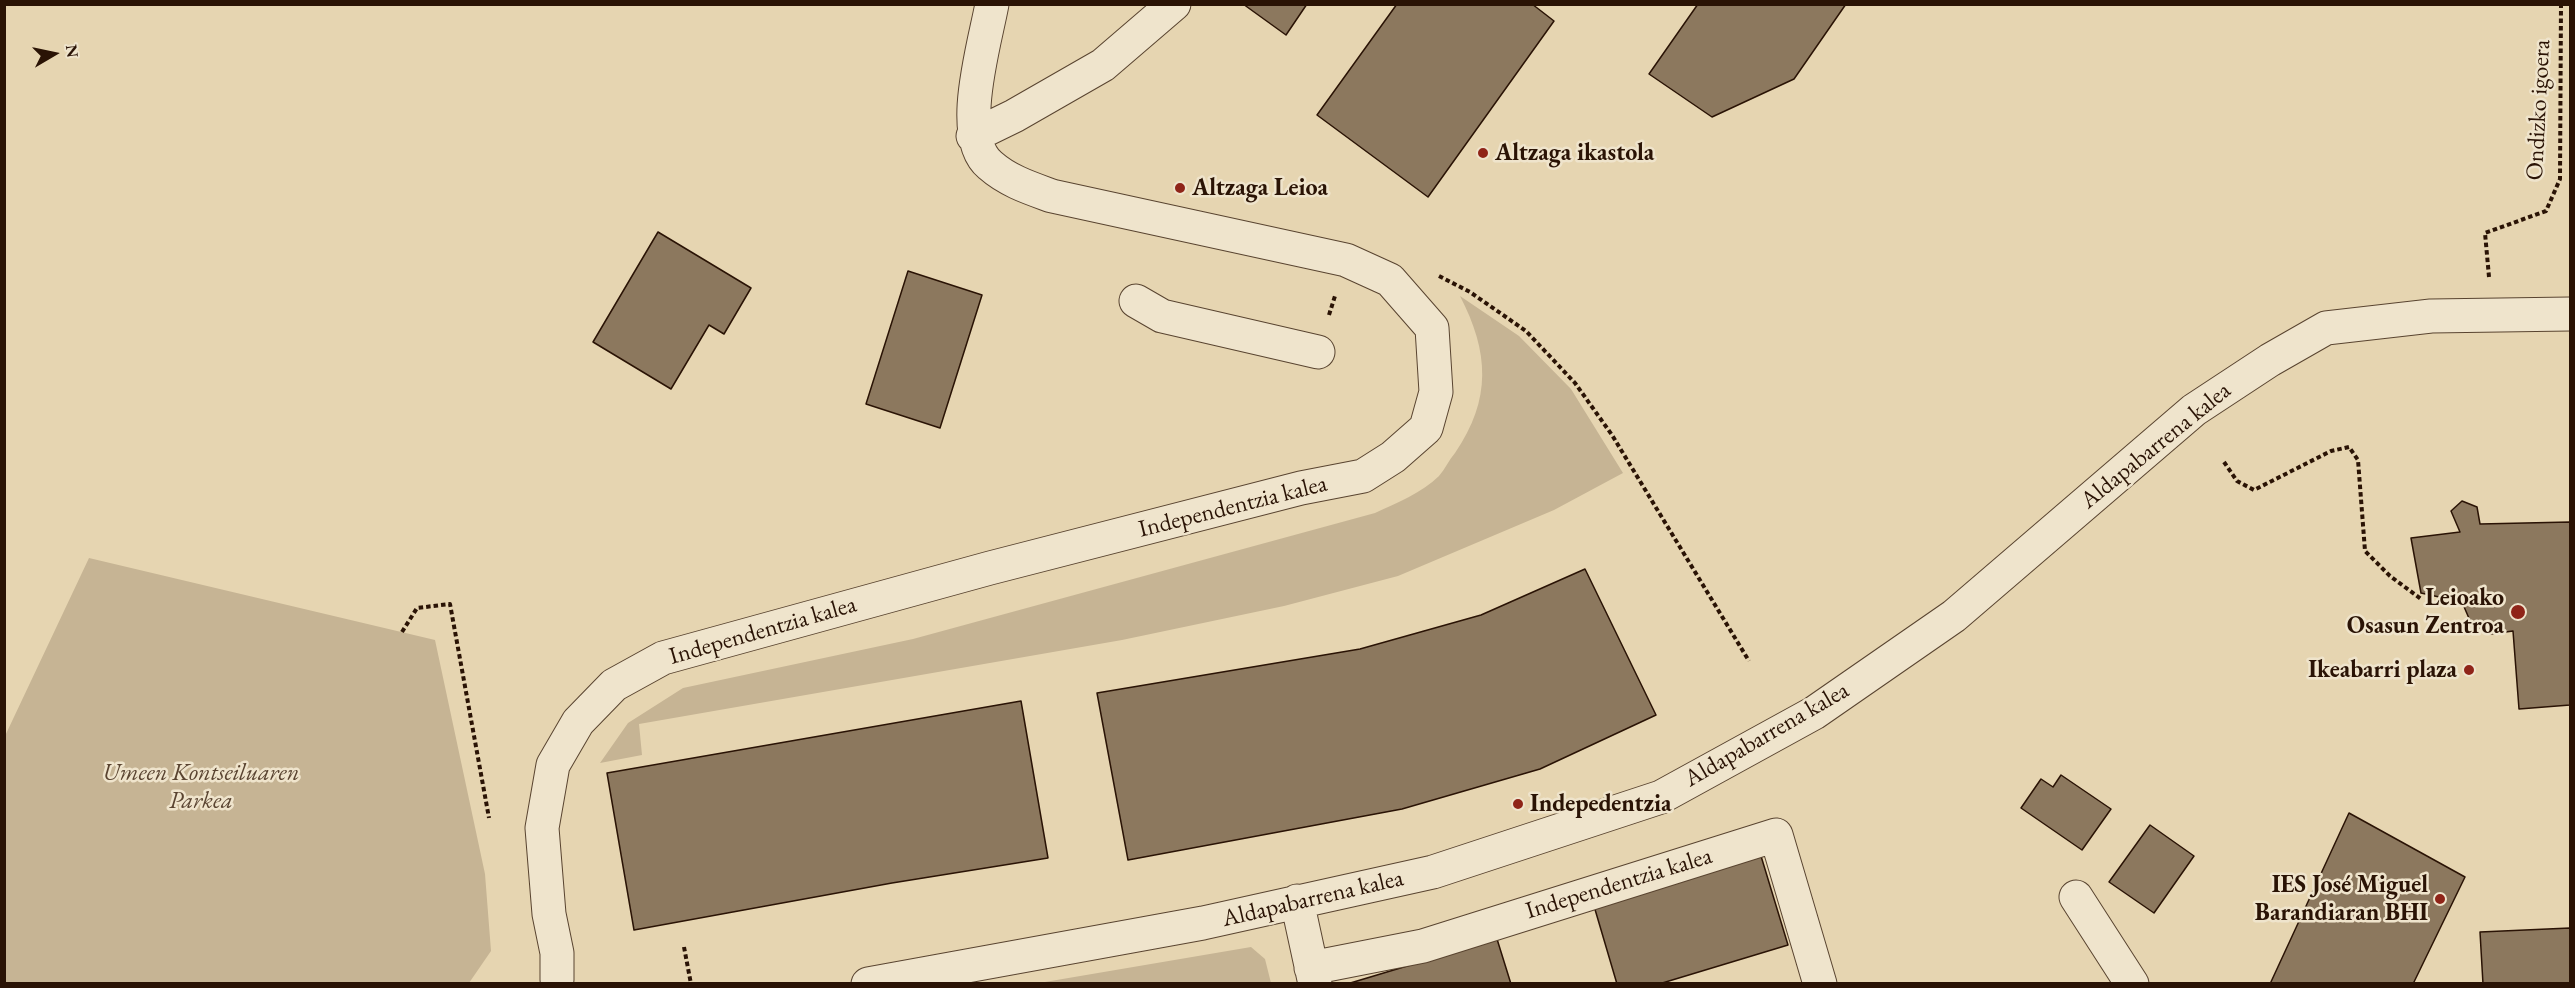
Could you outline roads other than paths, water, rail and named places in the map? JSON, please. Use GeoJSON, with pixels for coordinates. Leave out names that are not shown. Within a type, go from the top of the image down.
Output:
{"type":"FeatureCollection","features":[{"type":"Feature","properties":{"kind":"street","name":"Independentzia kalea"},"geometry":{"type":"LineString","coordinates":[[558,983],[556,953],[549,914],[542,828],[553,765],[578,723],[614,685],[663,658],[990,568],[1301,488],[1363,476],[1393,457],[1426,428],[1436,392],[1432,328],[1390,280],[1346,260],[1052,196],[1016,183],[987,164],[973,136],[974,94],[992,4]]}},
{"type":"Feature","properties":{"kind":"street"},"geometry":{"type":"LineString","coordinates":[[973,136],[1014,116],[1103,65],[1174,4]]}},
{"type":"Feature","properties":{"kind":"street"},"geometry":{"type":"LineString","coordinates":[[1136,302],[1162,316],[1318,352]]}},
{"type":"Feature","properties":{"kind":"street","name":"Aldapabarrena kalea"},"geometry":{"type":"LineString","coordinates":[[868,984],[1203,923],[1433,872],[1660,797],[1814,713],[1954,616],[2194,410],[2270,360],[2326,328],[2431,316],[2493,317],[2571,314]]}},
{"type":"Feature","properties":{"kind":"street","name":"Independentzia kalea"},"geometry":{"type":"LineString","coordinates":[[1297,901],[1313,976],[1423,946],[1776,835],[1820,984]]}},
{"type":"Feature","properties":{"kind":"street"},"geometry":{"type":"LineString","coordinates":[[2076,897],[2132,984]]}},
{"type":"Feature","properties":{"kind":"place","name":"Altzaga ikastola"},"geometry":{"type":"Point","coordinates":[1483,153]}},
{"type":"Feature","properties":{"kind":"place","name":"Altzaga Leioa"},"geometry":{"type":"Point","coordinates":[1180,188]}},
{"type":"Feature","properties":{"kind":"place","name":"Leioako Osasun Zentroa"},"geometry":{"type":"Point","coordinates":[2518,612]}},
{"type":"Feature","properties":{"kind":"place","name":"Ikeabarri plaza"},"geometry":{"type":"Point","coordinates":[2469,670]}},
{"type":"Feature","properties":{"kind":"place","name":"Indepedentzia"},"geometry":{"type":"Point","coordinates":[1518,804]}},
{"type":"Feature","properties":{"kind":"place","name":"IES José Miguel Barandiaran BHI"},"geometry":{"type":"Point","coordinates":[2440,899]}},
{"type":"Feature","properties":{"kind":"park label","name":"Umeen Kontseiluaren Parkea"},"geometry":{"type":"Point","coordinates":[201,787]}}]}
